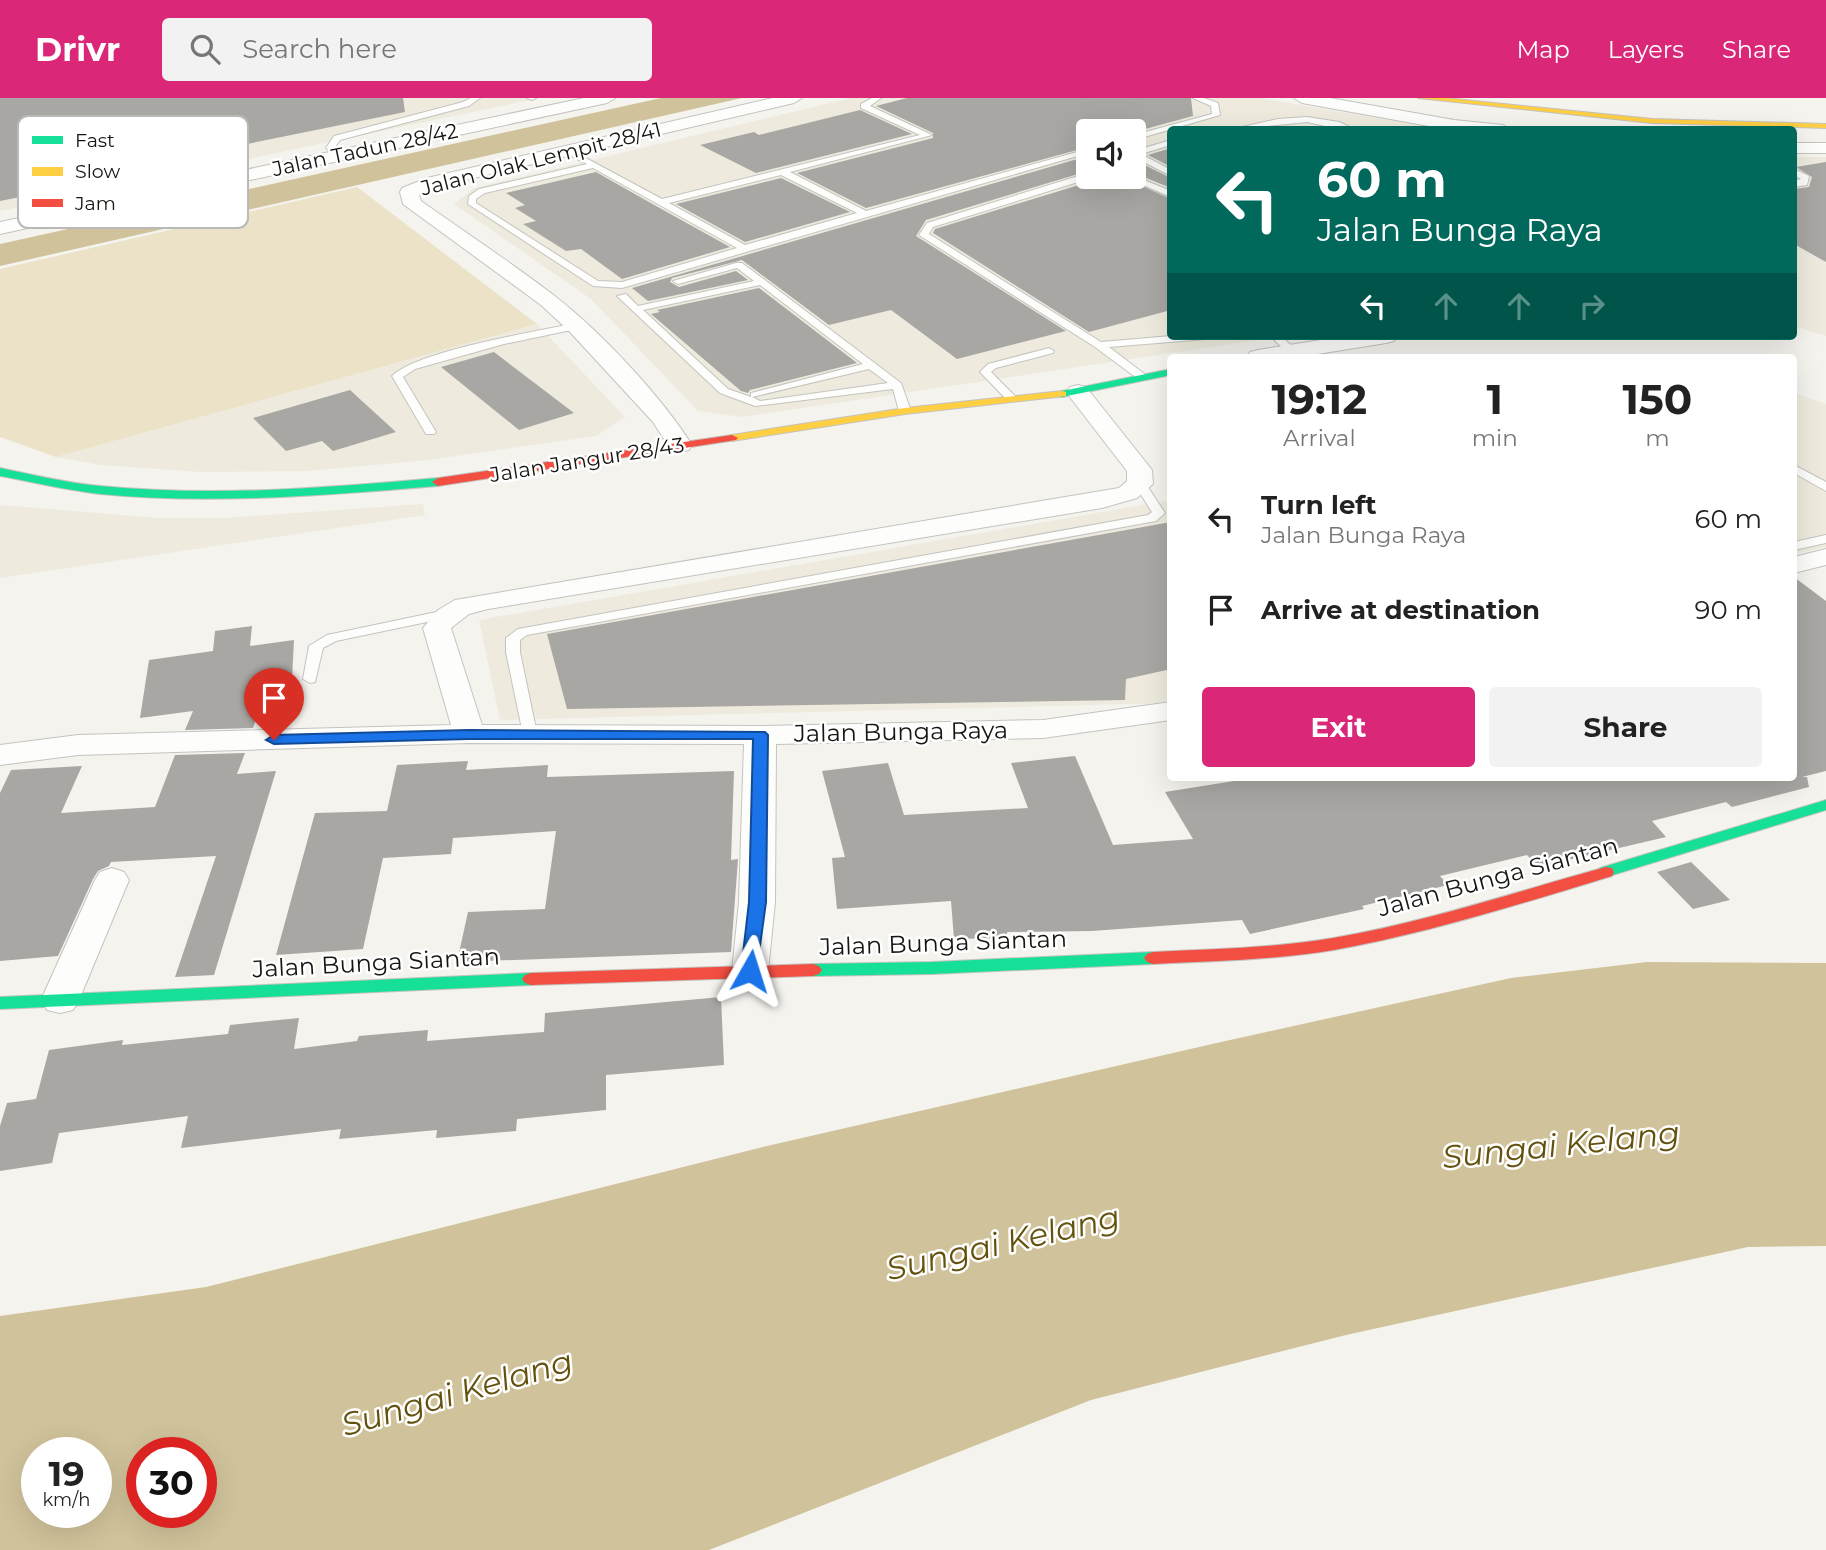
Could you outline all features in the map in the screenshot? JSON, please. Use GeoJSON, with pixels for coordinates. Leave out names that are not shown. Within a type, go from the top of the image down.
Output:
{"type":"FeatureCollection","features":[{"type":"Feature","properties":{"kind":"street","name":"Jalan Tadun 28/42"},"geometry":{"type":"LineString","coordinates":[[248,175],[607,98]]}},
{"type":"Feature","properties":{"kind":"street","name":"Jalan Olak Lempit 28/41"},"geometry":{"type":"LineString","coordinates":[[680,445],[663,418],[577,326],[548,301],[412,204],[409,192],[433,182],[794,98]]}},
{"type":"Feature","properties":{"kind":"street"},"geometry":{"type":"LineString","coordinates":[[1302,98],[1447,126]]}},
{"type":"Feature","properties":{"kind":"street"},"geometry":{"type":"LineString","coordinates":[[1422,98],[1651,121],[1826,126]]}},
{"type":"Feature","properties":{"kind":"street"},"geometry":{"type":"LineString","coordinates":[[1502,98],[1684,113],[1826,116]]}},
{"type":"Feature","properties":{"kind":"street"},"geometry":{"type":"LineString","coordinates":[[1797,148],[1826,148]]}},
{"type":"Feature","properties":{"kind":"street","name":"Jalan Tadun 28/42"},"geometry":{"type":"LineString","coordinates":[[0,228],[18,224]]}},
{"type":"Feature","properties":{"kind":"street"},"geometry":{"type":"LineString","coordinates":[[1275,354],[1357,340]]}},
{"type":"Feature","properties":{"kind":"street","name":"Jalan Jangur 28/43"},"geometry":{"type":"LineString","coordinates":[[0,472],[98,490],[166,495],[241,496],[326,492],[450,481],[905,411],[1078,392],[1167,373]]}},
{"type":"Feature","properties":{"kind":"street"},"geometry":{"type":"LineString","coordinates":[[469,734],[438,628],[446,614],[488,601],[1102,500],[1128,493],[1140,484],[1139,470],[1078,392]]}},
{"type":"Feature","properties":{"kind":"street"},"geometry":{"type":"LineString","coordinates":[[1797,564],[1826,557]]}},
{"type":"Feature","properties":{"kind":"street","name":"Jalan Bunga Raya"},"geometry":{"type":"LineString","coordinates":[[0,755],[78,745],[469,734],[760,735],[1043,729],[1167,712]]}},
{"type":"Feature","properties":{"kind":"street"},"geometry":{"type":"LineString","coordinates":[[750,971],[757,902],[760,735]]}},
{"type":"Feature","properties":{"kind":"street","name":"Jalan Bunga Siantan"},"geometry":{"type":"LineString","coordinates":[[0,1003],[750,971],[932,968],[1098,961],[1249,953],[1332,944],[1455,917],[1826,805]]}},
{"type":"Feature","properties":{"kind":"street"},"geometry":{"type":"LineString","coordinates":[[60,1000],[112,880]]}},
{"type":"Feature","properties":{"kind":"lane"},"geometry":{"type":"LineString","coordinates":[[341,155],[330,148],[337,138],[466,104],[477,98]]}},
{"type":"Feature","properties":{"kind":"lane"},"geometry":{"type":"LineString","coordinates":[[662,202],[928,135],[864,106],[866,102],[877,98]]}},
{"type":"Feature","properties":{"kind":"lane"},"geometry":{"type":"LineString","coordinates":[[1177,126],[1216,115],[1215,105],[1197,98]]}},
{"type":"Feature","properties":{"kind":"lane"},"geometry":{"type":"LineString","coordinates":[[1252,126],[1294,117],[1343,126]]}},
{"type":"Feature","properties":{"kind":"lane"},"geometry":{"type":"LineString","coordinates":[[1146,135],[1167,129]]}},
{"type":"Feature","properties":{"kind":"lane"},"geometry":{"type":"LineString","coordinates":[[1146,150],[1167,143]]}},
{"type":"Feature","properties":{"kind":"lane"},"geometry":{"type":"LineString","coordinates":[[569,151],[744,248]]}},
{"type":"Feature","properties":{"kind":"lane"},"geometry":{"type":"LineString","coordinates":[[594,165],[482,191],[472,198],[472,204],[596,284],[622,285],[721,258],[744,248],[864,213],[1076,154]]}},
{"type":"Feature","properties":{"kind":"lane"},"geometry":{"type":"LineString","coordinates":[[1146,160],[1167,171]]}},
{"type":"Feature","properties":{"kind":"lane"},"geometry":{"type":"LineString","coordinates":[[782,172],[864,213]]}},
{"type":"Feature","properties":{"kind":"lane"},"geometry":{"type":"LineString","coordinates":[[1797,174],[1806,178],[1804,183],[1797,184]]}},
{"type":"Feature","properties":{"kind":"lane"},"geometry":{"type":"LineString","coordinates":[[1076,180],[930,225],[923,235],[1099,345],[1142,377]]}},
{"type":"Feature","properties":{"kind":"lane"},"geometry":{"type":"LineString","coordinates":[[1146,184],[1167,192]]}},
{"type":"Feature","properties":{"kind":"lane"},"geometry":{"type":"LineString","coordinates":[[897,385],[759,404],[742,399],[724,391],[622,296],[739,265],[897,385],[905,411]]}},
{"type":"Feature","properties":{"kind":"lane"},"geometry":{"type":"LineString","coordinates":[[636,309],[761,282]]}},
{"type":"Feature","properties":{"kind":"lane"},"geometry":{"type":"LineString","coordinates":[[430,432],[397,376],[411,367],[502,341],[577,326]]}},
{"type":"Feature","properties":{"kind":"lane"},"geometry":{"type":"LineString","coordinates":[[1099,345],[1167,339]]}},
{"type":"Feature","properties":{"kind":"lane"},"geometry":{"type":"LineString","coordinates":[[1280,340],[1292,351]]}},
{"type":"Feature","properties":{"kind":"lane"},"geometry":{"type":"LineString","coordinates":[[1011,398],[985,372],[992,366],[1049,351]]}},
{"type":"Feature","properties":{"kind":"lane"},"geometry":{"type":"LineString","coordinates":[[742,399],[871,365]]}},
{"type":"Feature","properties":{"kind":"lane"},"geometry":{"type":"LineString","coordinates":[[1797,470],[1826,486]]}},
{"type":"Feature","properties":{"kind":"lane"},"geometry":{"type":"LineString","coordinates":[[530,734],[513,652],[513,638],[523,632],[1152,518],[1159,513],[1140,484]]}},
{"type":"Feature","properties":{"kind":"lane"},"geometry":{"type":"LineString","coordinates":[[1797,545],[1826,538]]}},
{"type":"Feature","properties":{"kind":"lane"},"geometry":{"type":"LineString","coordinates":[[310,679],[316,646],[332,639],[446,614]]}},
{"type":"Feature","properties":{"kind":"shaded area"},"geometry":{"type":"Polygon","coordinates":[[[0,98],[540,98],[248,159],[248,116],[18,116],[18,207],[0,211],[0,98]]]}},
{"type":"Feature","properties":{"kind":"shaded area"},"geometry":{"type":"Polygon","coordinates":[[[851,98],[1260,98],[1423,126],[1167,126],[1167,340],[1259,340],[742,417],[698,411],[591,299],[454,204],[474,188],[851,98]]]}},
{"type":"Feature","properties":{"kind":"shaded area"},"geometry":{"type":"Polygon","coordinates":[[[1797,157],[1826,157],[1826,336],[1797,327],[1797,157]]]}},
{"type":"Feature","properties":{"kind":"shaded area"},"geometry":{"type":"Polygon","coordinates":[[[357,187],[537,324],[56,457],[0,437],[0,269],[178,228],[248,228],[248,212],[357,187]]]}},
{"type":"Feature","properties":{"kind":"shaded area"},"geometry":{"type":"Polygon","coordinates":[[[537,324],[625,417],[596,436],[428,460],[308,471],[201,472],[100,465],[56,457],[537,324]]]}},
{"type":"Feature","properties":{"kind":"shaded area"},"geometry":{"type":"Polygon","coordinates":[[[1797,394],[1826,404],[1826,547],[1797,553],[1797,394]]]}},
{"type":"Feature","properties":{"kind":"shaded area"},"geometry":{"type":"Polygon","coordinates":[[[1167,501],[1167,703],[500,720],[479,620],[1167,501]]]}},
{"type":"Feature","properties":{"kind":"shaded area"},"geometry":{"type":"Polygon","coordinates":[[[423,504],[425,515],[0,578],[0,505],[159,518],[225,518],[423,504]]]}},
{"type":"Feature","properties":{"kind":"water"},"geometry":{"type":"Polygon","coordinates":[[[661,98],[742,98],[248,210],[248,189],[661,98]]]}},
{"type":"Feature","properties":{"kind":"water"},"geometry":{"type":"Polygon","coordinates":[[[72,228],[168,228],[0,266],[0,244],[72,228]]]}},
{"type":"Feature","properties":{"kind":"water","name":"Sungai Kelang"},"geometry":{"type":"Polygon","coordinates":[[[1647,962],[1826,963],[1826,1246],[1748,1247],[1346,1335],[1091,1400],[709,1550],[0,1550],[0,1316],[206,1287],[767,1146],[1511,978],[1647,962]]]}},
{"type":"Feature","properties":{"kind":"building"},"geometry":{"type":"Polygon","coordinates":[[[0,98],[403,98],[405,112],[248,144],[248,116],[18,116],[18,197],[0,201],[0,98]]]}},
{"type":"Feature","properties":{"kind":"building"},"geometry":{"type":"Polygon","coordinates":[[[907,98],[1191,98],[1193,116],[1146,129],[1146,119],[1076,119],[1076,150],[866,208],[797,173],[933,138],[933,133],[876,106],[907,98]]]}},
{"type":"Feature","properties":{"kind":"building"},"geometry":{"type":"Polygon","coordinates":[[[860,110],[912,134],[756,173],[700,145],[754,132],[759,135],[860,110]]]}},
{"type":"Feature","properties":{"kind":"building"},"geometry":{"type":"Polygon","coordinates":[[[1167,149],[1167,165],[1148,155],[1167,149]]]}},
{"type":"Feature","properties":{"kind":"building"},"geometry":{"type":"Polygon","coordinates":[[[1076,159],[1076,175],[926,220],[916,236],[1066,331],[957,359],[891,310],[829,325],[742,260],[672,278],[670,282],[679,287],[736,271],[748,280],[648,301],[632,288],[1076,159]]]}},
{"type":"Feature","properties":{"kind":"building"},"geometry":{"type":"Polygon","coordinates":[[[1826,162],[1826,262],[1797,246],[1797,189],[1809,187],[1812,177],[1797,167],[1826,162]]]}},
{"type":"Feature","properties":{"kind":"building"},"geometry":{"type":"Polygon","coordinates":[[[1146,166],[1167,176],[1167,186],[1146,178],[1146,166]]]}},
{"type":"Feature","properties":{"kind":"building"},"geometry":{"type":"Polygon","coordinates":[[[596,172],[730,247],[622,279],[581,249],[566,251],[523,224],[536,221],[515,208],[525,205],[506,193],[596,172]]]}},
{"type":"Feature","properties":{"kind":"building"},"geometry":{"type":"Polygon","coordinates":[[[781,178],[850,212],[745,242],[676,204],[781,178]]]}},
{"type":"Feature","properties":{"kind":"building"},"geometry":{"type":"Polygon","coordinates":[[[1076,186],[1076,189],[1146,188],[1167,197],[1167,311],[1089,332],[933,233],[935,229],[1076,186]]]}},
{"type":"Feature","properties":{"kind":"building"},"geometry":{"type":"Polygon","coordinates":[[[759,288],[857,363],[750,390],[748,393],[741,391],[651,314],[660,312],[657,310],[759,288]]]}},
{"type":"Feature","properties":{"kind":"building"},"geometry":{"type":"Polygon","coordinates":[[[494,352],[574,413],[519,430],[441,367],[494,352]]]}},
{"type":"Feature","properties":{"kind":"building"},"geometry":{"type":"Polygon","coordinates":[[[350,390],[396,432],[333,451],[322,441],[286,451],[253,418],[350,390]]]}},
{"type":"Feature","properties":{"kind":"building"},"geometry":{"type":"Polygon","coordinates":[[[1167,523],[1167,670],[1126,679],[1125,700],[567,709],[547,634],[1167,523]]]}},
{"type":"Feature","properties":{"kind":"building"},"geometry":{"type":"Polygon","coordinates":[[[1797,579],[1826,601],[1826,771],[1802,777],[1807,777],[1809,787],[1732,807],[1726,802],[1652,821],[1666,837],[1538,867],[1527,855],[1440,876],[1448,885],[1362,906],[1364,909],[1250,934],[1242,920],[1092,931],[1007,932],[1007,938],[954,939],[951,901],[837,909],[832,858],[845,857],[822,771],[888,763],[904,815],[1028,808],[1011,763],[1075,756],[1113,845],[1193,839],[1165,792],[1234,781],[1797,781],[1797,579]]]}},
{"type":"Feature","properties":{"kind":"building"},"geometry":{"type":"Polygon","coordinates":[[[252,626],[250,646],[294,640],[291,697],[262,701],[253,728],[185,730],[193,711],[140,718],[149,660],[213,651],[215,631],[252,626]]]}},
{"type":"Feature","properties":{"kind":"building"},"geometry":{"type":"Polygon","coordinates":[[[245,753],[237,774],[276,771],[214,975],[175,977],[216,856],[111,862],[109,866],[98,871],[93,879],[58,956],[0,961],[0,793],[11,770],[82,766],[61,813],[155,807],[175,755],[245,753]]]}},
{"type":"Feature","properties":{"kind":"building"},"geometry":{"type":"Polygon","coordinates":[[[468,761],[466,770],[548,765],[547,777],[734,771],[731,860],[738,859],[731,952],[457,962],[468,912],[545,909],[556,831],[453,838],[451,854],[383,858],[363,949],[276,955],[315,813],[387,811],[397,765],[468,761]]]}},
{"type":"Feature","properties":{"kind":"building"},"geometry":{"type":"Polygon","coordinates":[[[1691,862],[1730,900],[1693,909],[1657,872],[1691,862]]]}},
{"type":"Feature","properties":{"kind":"building"},"geometry":{"type":"Polygon","coordinates":[[[721,997],[724,1065],[606,1075],[606,1110],[517,1119],[516,1131],[436,1138],[437,1130],[339,1139],[341,1129],[181,1148],[188,1116],[59,1133],[52,1163],[0,1171],[0,1126],[7,1103],[36,1099],[49,1050],[123,1040],[122,1045],[228,1034],[230,1025],[299,1018],[294,1049],[357,1041],[359,1036],[428,1030],[427,1041],[544,1032],[545,1013],[721,997]]]}},
{"type":"Feature","properties":{"kind":"traffic: fast"},"geometry":{"type":"LineString","coordinates":[[1062,394],[1167,373]]}},
{"type":"Feature","properties":{"kind":"traffic: fast"},"geometry":{"type":"LineString","coordinates":[[0,472],[88,489],[185,495],[311,492],[438,482]]}},
{"type":"Feature","properties":{"kind":"traffic: fast"},"geometry":{"type":"LineString","coordinates":[[1606,872],[1826,805]]}},
{"type":"Feature","properties":{"kind":"traffic: fast"},"geometry":{"type":"LineString","coordinates":[[813,970],[932,968],[1153,958]]}},
{"type":"Feature","properties":{"kind":"traffic: fast"},"geometry":{"type":"LineString","coordinates":[[0,1003],[531,979]]}},
{"type":"Feature","properties":{"kind":"traffic: slow"},"geometry":{"type":"LineString","coordinates":[[1422,98],[1652,121],[1826,126]]}},
{"type":"Feature","properties":{"kind":"traffic: slow"},"geometry":{"type":"LineString","coordinates":[[732,438],[905,411],[1062,394]]}},
{"type":"Feature","properties":{"kind":"traffic: jam"},"geometry":{"type":"LineString","coordinates":[[438,482],[732,438]]}},
{"type":"Feature","properties":{"kind":"traffic: jam"},"geometry":{"type":"LineString","coordinates":[[1153,958],[1266,952],[1333,944],[1437,921],[1606,872]]}},
{"type":"Feature","properties":{"kind":"traffic: jam"},"geometry":{"type":"LineString","coordinates":[[531,979],[813,970]]}},
{"type":"Feature","properties":{"kind":"route"},"geometry":{"type":"LineString","coordinates":[[274,740],[469,734],[760,735],[757,902],[750,971]]}}]}
